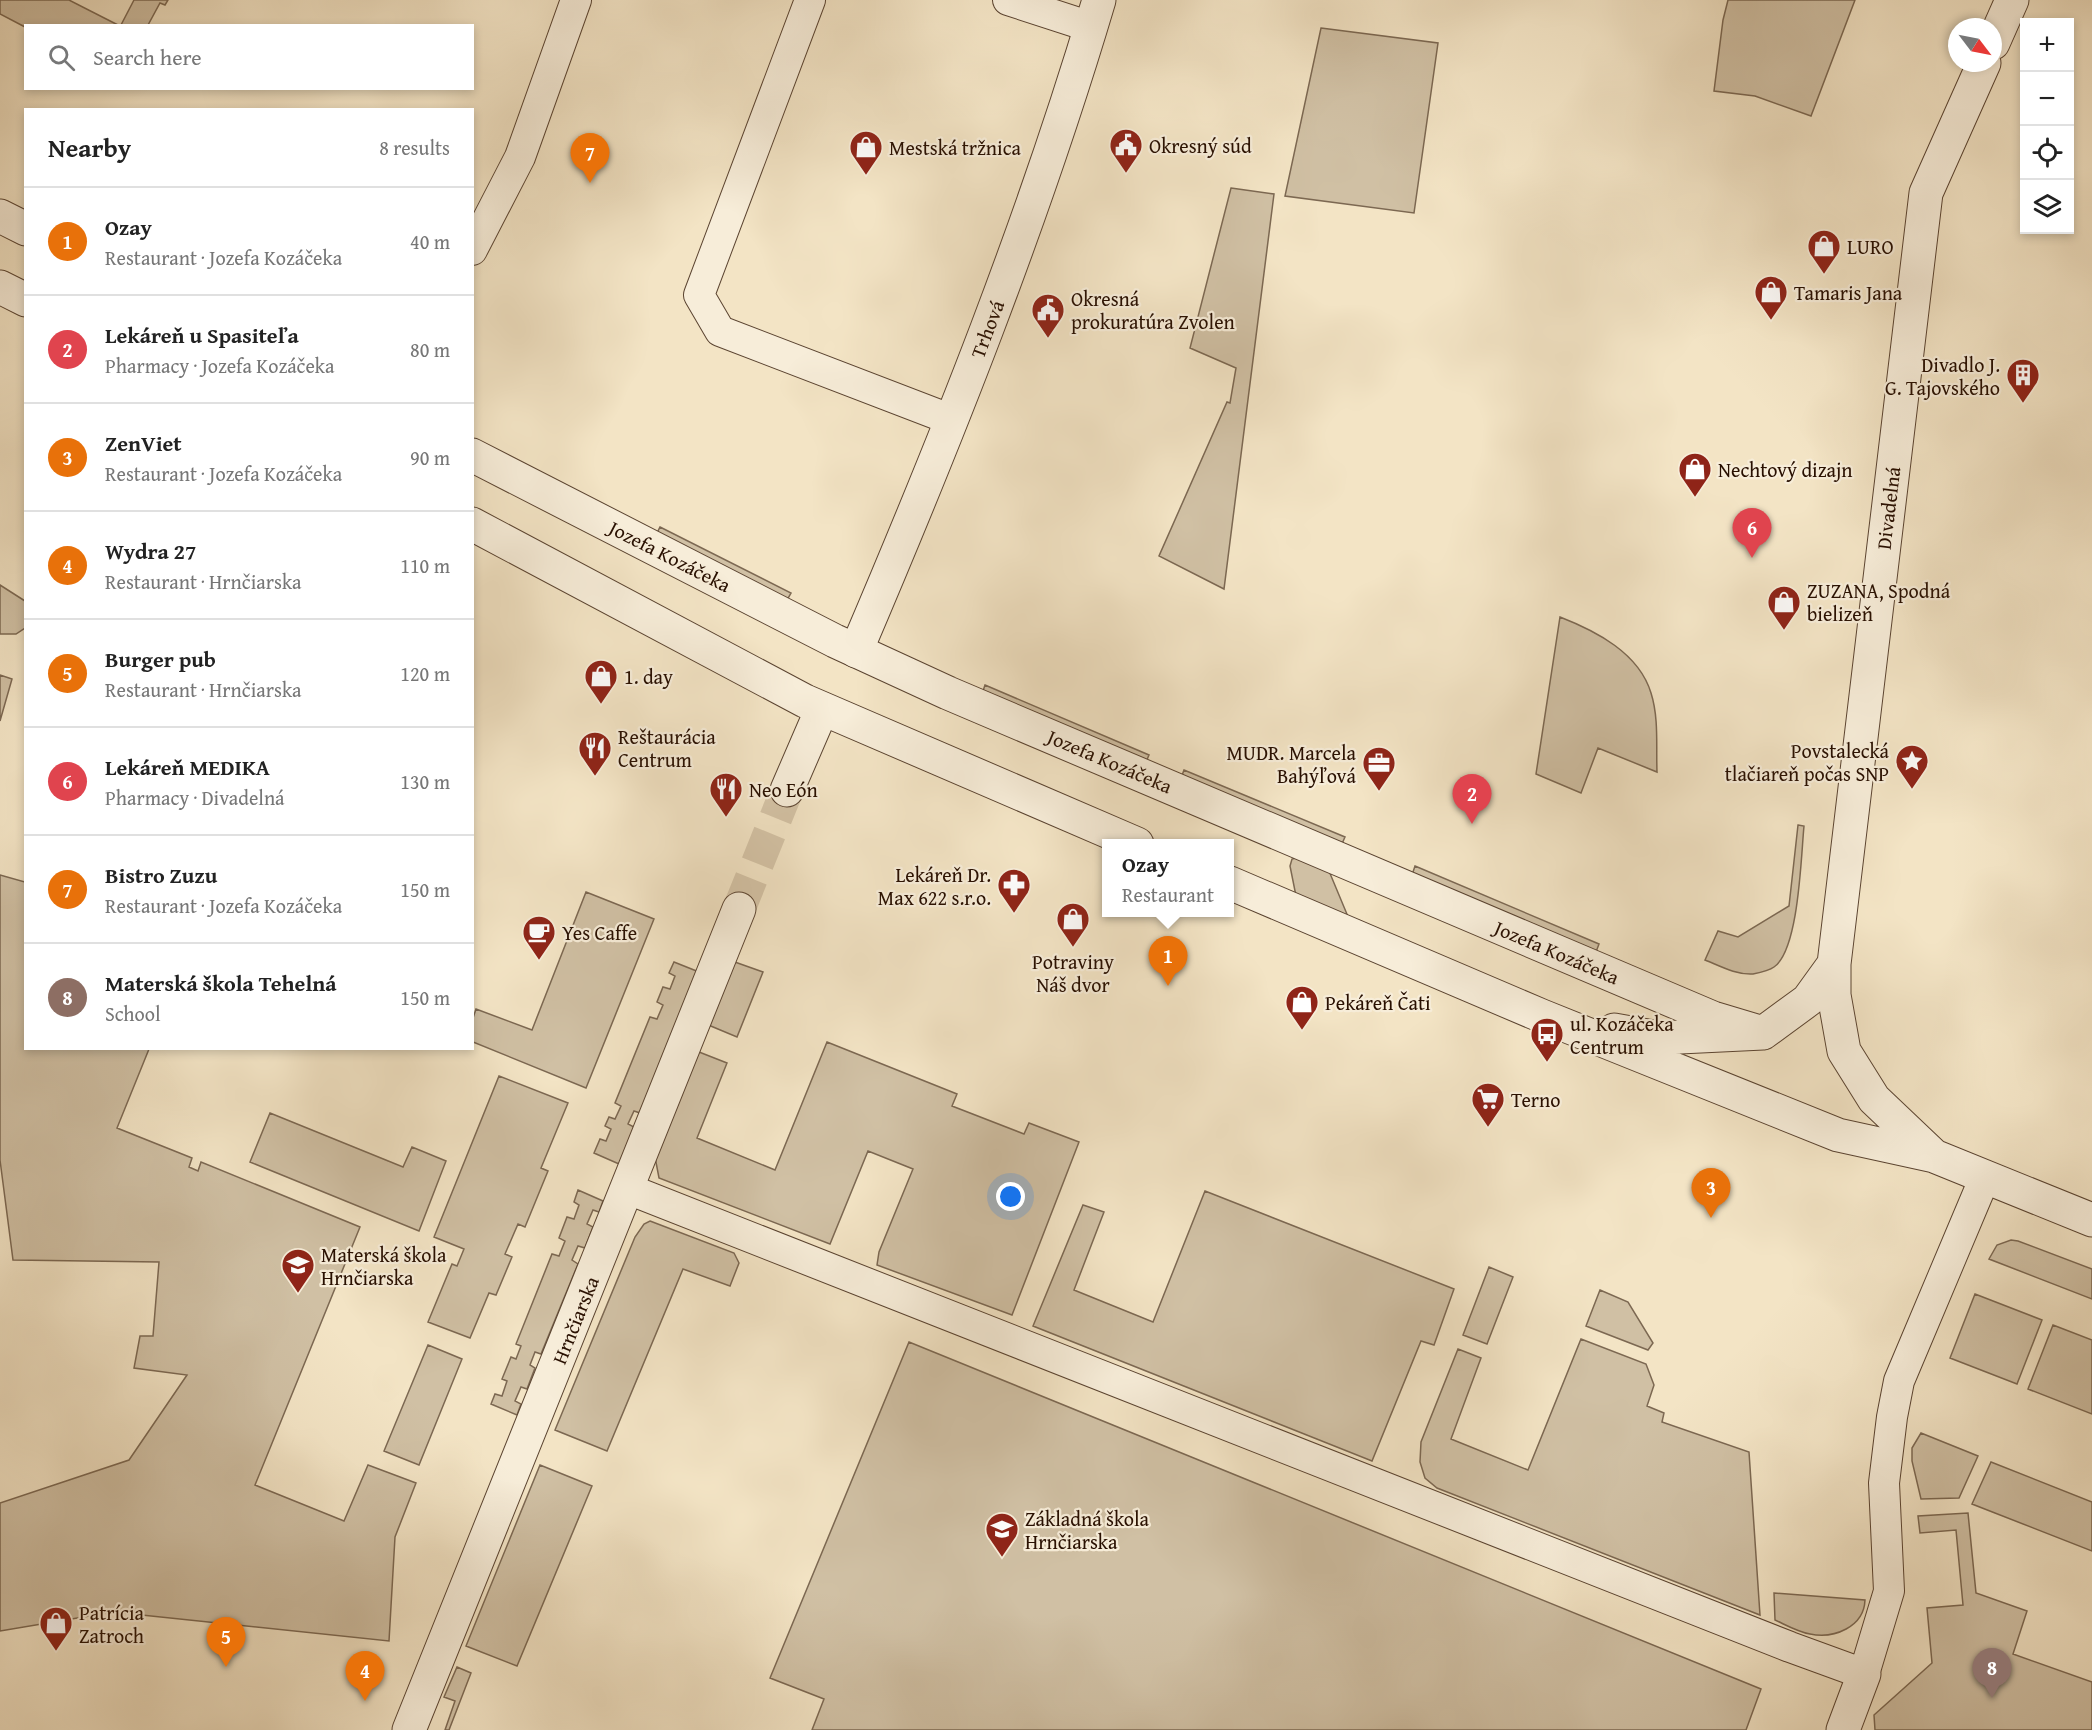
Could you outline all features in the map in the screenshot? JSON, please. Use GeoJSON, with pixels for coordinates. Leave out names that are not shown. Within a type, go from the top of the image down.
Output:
{"type":"FeatureCollection","features":[{"type":"Feature","properties":{"kind":"street"},"geometry":{"type":"LineString","coordinates":[[2002,23],[2012,0]]}},
{"type":"Feature","properties":{"kind":"street","name":"Trhová"},"geometry":{"type":"LineString","coordinates":[[856,651],[952,420],[1006,280],[1095,14]]}},
{"type":"Feature","properties":{"kind":"street","name":"Divadelná"},"geometry":{"type":"LineString","coordinates":[[1834,964],[1926,193],[1980,72]]}},
{"type":"Feature","properties":{"kind":"street"},"geometry":{"type":"LineString","coordinates":[[0,216],[24,228]]}},
{"type":"Feature","properties":{"kind":"street"},"geometry":{"type":"LineString","coordinates":[[0,287],[24,299]]}},
{"type":"Feature","properties":{"kind":"street","name":"Jozefa Kozáčeka"},"geometry":{"type":"LineString","coordinates":[[474,456],[856,651],[948,693],[1713,1018],[1763,1033]]}},
{"type":"Feature","properties":{"kind":"street"},"geometry":{"type":"LineString","coordinates":[[474,525],[822,709],[1128,839]]}},
{"type":"Feature","properties":{"kind":"street"},"geometry":{"type":"LineString","coordinates":[[787,790],[822,709]]}},
{"type":"Feature","properties":{"kind":"street"},"geometry":{"type":"LineString","coordinates":[[1234,885],[1542,1017],[1838,1135],[1934,1156],[2092,1220]]}},
{"type":"Feature","properties":{"kind":"street","name":"Hrnčiarska"},"geometry":{"type":"LineString","coordinates":[[409,1730],[740,909]]}},
{"type":"Feature","properties":{"kind":"street"},"geometry":{"type":"LineString","coordinates":[[1542,1017],[1659,1038],[1763,1033],[1808,1000],[1834,964]]}},
{"type":"Feature","properties":{"kind":"street"},"geometry":{"type":"LineString","coordinates":[[1834,964],[1834,995],[1844,1051],[1874,1099],[1934,1156]]}},
{"type":"Feature","properties":{"kind":"street"},"geometry":{"type":"LineString","coordinates":[[1843,1730],[1864,1674]]}},
{"type":"Feature","properties":{"kind":"lane"},"geometry":{"type":"LineString","coordinates":[[474,246],[520,157],[576,0]]}},
{"type":"Feature","properties":{"kind":"lane"},"geometry":{"type":"LineString","coordinates":[[810,0],[699,295],[720,332],[952,420]]}},
{"type":"Feature","properties":{"kind":"lane"},"geometry":{"type":"LineString","coordinates":[[1008,0],[1095,14]]}},
{"type":"Feature","properties":{"kind":"lane"},"geometry":{"type":"LineString","coordinates":[[628,1189],[1864,1674],[1889,1591],[1884,1482],[1899,1381],[1985,1177]]}},
{"type":"Feature","properties":{"kind":"shaded area"},"geometry":{"type":"Polygon","coordinates":[[[0,0],[69,0],[116,24],[24,24],[24,26],[0,14],[0,0]]]}},
{"type":"Feature","properties":{"kind":"shaded area"},"geometry":{"type":"Polygon","coordinates":[[[134,0],[168,0],[165,5],[160,3],[149,24],[122,24],[134,0]]]}},
{"type":"Feature","properties":{"kind":"shaded area"},"geometry":{"type":"Polygon","coordinates":[[[1728,0],[1855,0],[1811,116],[1755,96],[1714,91],[1723,20],[1728,0]]]}},
{"type":"Feature","properties":{"kind":"shaded area"},"geometry":{"type":"Polygon","coordinates":[[[1321,28],[1438,43],[1414,213],[1285,196],[1321,28]]]}},
{"type":"Feature","properties":{"kind":"shaded area"},"geometry":{"type":"Polygon","coordinates":[[[1231,188],[1274,194],[1224,589],[1159,556],[1227,402],[1230,403],[1236,368],[1190,348],[1231,188]]]}},
{"type":"Feature","properties":{"kind":"shaded area"},"geometry":{"type":"Polygon","coordinates":[[[660,527],[791,593],[787,600],[657,533],[660,527]]]}},
{"type":"Feature","properties":{"kind":"shaded area"},"geometry":{"type":"Polygon","coordinates":[[[0,585],[24,600],[24,629],[16,634],[0,634],[0,585]]]}},
{"type":"Feature","properties":{"kind":"shaded area"},"geometry":{"type":"Polygon","coordinates":[[[1560,617],[1588,629],[1614,645],[1637,666],[1651,693],[1655,712],[1657,772],[1598,748],[1581,793],[1536,774],[1560,617]]]}},
{"type":"Feature","properties":{"kind":"shaded area"},"geometry":{"type":"Polygon","coordinates":[[[0,675],[12,679],[0,721],[0,675]]]}},
{"type":"Feature","properties":{"kind":"shaded area"},"geometry":{"type":"Polygon","coordinates":[[[985,685],[1149,755],[1146,762],[982,694],[985,685]]]}},
{"type":"Feature","properties":{"kind":"shaded area"},"geometry":{"type":"Polygon","coordinates":[[[1184,770],[1345,837],[1341,846],[1181,778],[1184,770]]]}},
{"type":"Feature","properties":{"kind":"shaded area"},"geometry":{"type":"Polygon","coordinates":[[[1798,825],[1804,826],[1800,879],[1794,923],[1782,957],[1774,967],[1753,974],[1734,972],[1705,960],[1718,931],[1738,937],[1789,906],[1798,825]]]}},
{"type":"Feature","properties":{"kind":"shaded area"},"geometry":{"type":"Polygon","coordinates":[[[1296,858],[1329,871],[1349,919],[1296,896],[1290,866],[1292,859],[1296,858]]]}},
{"type":"Feature","properties":{"kind":"shaded area"},"geometry":{"type":"Polygon","coordinates":[[[1415,866],[1599,944],[1596,952],[1412,875],[1415,866]]]}},
{"type":"Feature","properties":{"kind":"shaded area"},"geometry":{"type":"Polygon","coordinates":[[[0,875],[24,882],[24,1050],[149,1050],[117,1128],[192,1158],[189,1167],[198,1171],[201,1162],[360,1227],[255,1485],[344,1521],[368,1465],[416,1483],[395,1537],[389,1641],[113,1612],[0,1631],[0,1503],[129,1460],[187,1375],[134,1368],[140,1336],[153,1336],[159,1262],[13,1260],[0,1160],[0,875]]]}},
{"type":"Feature","properties":{"kind":"shaded area"},"geometry":{"type":"Polygon","coordinates":[[[586,892],[654,919],[586,1088],[474,1042],[474,1015],[476,1009],[532,1030],[586,892]]]}},
{"type":"Feature","properties":{"kind":"shaded area"},"geometry":{"type":"Polygon","coordinates":[[[732,961],[763,972],[737,1037],[706,1024],[732,961]]]}},
{"type":"Feature","properties":{"kind":"shaded area"},"geometry":{"type":"Polygon","coordinates":[[[674,962],[699,972],[640,1113],[634,1111],[628,1124],[634,1127],[619,1164],[594,1153],[600,1139],[606,1141],[611,1129],[605,1126],[609,1117],[615,1119],[621,1106],[615,1103],[650,1017],[657,1019],[663,1005],[657,1002],[663,987],[670,989],[675,976],[669,973],[674,962]]]}},
{"type":"Feature","properties":{"kind":"shaded area"},"geometry":{"type":"Polygon","coordinates":[[[827,1042],[957,1094],[952,1106],[1024,1134],[1029,1123],[1079,1142],[1012,1315],[877,1265],[879,1252],[913,1169],[868,1151],[830,1244],[659,1178],[655,1157],[694,1050],[727,1063],[697,1138],[775,1170],[827,1042]]]}},
{"type":"Feature","properties":{"kind":"shaded area"},"geometry":{"type":"Polygon","coordinates":[[[499,1076],[568,1103],[541,1168],[548,1171],[525,1227],[518,1224],[505,1254],[512,1257],[496,1295],[489,1293],[470,1338],[428,1322],[452,1264],[457,1266],[464,1249],[434,1237],[499,1076]]]}},
{"type":"Feature","properties":{"kind":"shaded area"},"geometry":{"type":"Polygon","coordinates":[[[270,1113],[403,1167],[412,1147],[446,1161],[419,1231],[250,1162],[270,1113]]]}},
{"type":"Feature","properties":{"kind":"shaded area"},"geometry":{"type":"Polygon","coordinates":[[[578,1190],[603,1201],[599,1212],[593,1210],[587,1224],[593,1227],[585,1248],[578,1246],[572,1260],[578,1264],[541,1354],[535,1352],[530,1365],[535,1368],[527,1389],[521,1387],[515,1401],[521,1404],[517,1415],[491,1404],[495,1394],[502,1396],[507,1381],[502,1379],[511,1357],[516,1359],[521,1346],[516,1344],[552,1254],[559,1256],[565,1241],[559,1238],[567,1217],[574,1219],[579,1205],[574,1202],[578,1190]]]}},
{"type":"Feature","properties":{"kind":"shaded area"},"geometry":{"type":"Polygon","coordinates":[[[1205,1191],[1454,1289],[1434,1345],[1421,1341],[1372,1461],[1033,1326],[1083,1205],[1104,1212],[1074,1290],[1153,1322],[1205,1191]]]}},
{"type":"Feature","properties":{"kind":"shaded area"},"geometry":{"type":"Polygon","coordinates":[[[650,1221],[734,1253],[739,1263],[730,1286],[683,1269],[607,1451],[555,1430],[635,1237],[644,1224],[650,1221]]]}},
{"type":"Feature","properties":{"kind":"shaded area"},"geometry":{"type":"Polygon","coordinates":[[[2011,1240],[2092,1269],[2092,1299],[1989,1259],[1997,1245],[2011,1240]]]}},
{"type":"Feature","properties":{"kind":"shaded area"},"geometry":{"type":"Polygon","coordinates":[[[1489,1267],[1513,1277],[1487,1344],[1463,1335],[1489,1267]]]}},
{"type":"Feature","properties":{"kind":"shaded area"},"geometry":{"type":"Polygon","coordinates":[[[1600,1290],[1628,1302],[1653,1343],[1648,1350],[1586,1326],[1600,1290]]]}},
{"type":"Feature","properties":{"kind":"shaded area"},"geometry":{"type":"Polygon","coordinates":[[[1975,1294],[2042,1320],[2017,1384],[1950,1358],[1975,1294]]]}},
{"type":"Feature","properties":{"kind":"shaded area"},"geometry":{"type":"Polygon","coordinates":[[[2053,1325],[2092,1340],[2092,1414],[2028,1389],[2053,1325]]]}},
{"type":"Feature","properties":{"kind":"shaded area"},"geometry":{"type":"Polygon","coordinates":[[[1581,1339],[1646,1364],[1654,1385],[1647,1406],[1664,1413],[1662,1422],[1749,1452],[1760,1615],[1437,1488],[1425,1478],[1420,1462],[1421,1442],[1458,1349],[1481,1358],[1451,1439],[1528,1470],[1581,1339]]]}},
{"type":"Feature","properties":{"kind":"shaded area","name":"Základná škola Hrnčiarska"},"geometry":{"type":"Polygon","coordinates":[[[909,1342],[1761,1689],[1746,1730],[812,1730],[824,1699],[770,1678],[909,1342]]]}},
{"type":"Feature","properties":{"kind":"shaded area"},"geometry":{"type":"Polygon","coordinates":[[[428,1345],[462,1359],[419,1465],[384,1451],[428,1345]]]}},
{"type":"Feature","properties":{"kind":"shaded area"},"geometry":{"type":"Polygon","coordinates":[[[1921,1433],[1978,1456],[1959,1498],[1921,1499],[1912,1461],[1912,1448],[1921,1433]]]}},
{"type":"Feature","properties":{"kind":"shaded area"},"geometry":{"type":"Polygon","coordinates":[[[1991,1462],[2092,1502],[2092,1551],[1972,1504],[1991,1462]]]}},
{"type":"Feature","properties":{"kind":"shaded area"},"geometry":{"type":"Polygon","coordinates":[[[540,1465],[592,1486],[517,1666],[466,1646],[540,1465]]]}},
{"type":"Feature","properties":{"kind":"shaded area"},"geometry":{"type":"Polygon","coordinates":[[[1968,1513],[1976,1593],[2027,1611],[2013,1654],[2092,1682],[2092,1730],[1875,1730],[1874,1715],[1932,1663],[1927,1608],[1963,1605],[1956,1530],[1920,1533],[1918,1516],[1968,1513]]]}},
{"type":"Feature","properties":{"kind":"shaded area"},"geometry":{"type":"Polygon","coordinates":[[[1774,1593],[1865,1600],[1859,1617],[1853,1624],[1838,1633],[1819,1635],[1801,1632],[1775,1620],[1774,1593]]]}},
{"type":"Feature","properties":{"kind":"shaded area"},"geometry":{"type":"Polygon","coordinates":[[[457,1667],[471,1673],[449,1730],[445,1730],[455,1701],[444,1697],[457,1667]]]}},
{"type":"Feature","properties":{"kind":"tunnel"},"geometry":{"type":"LineString","coordinates":[[739,909],[787,790]]}},
{"type":"Feature","properties":{"kind":"place","name":"Okresný súd"},"geometry":{"type":"Point","coordinates":[1126,174]}},
{"type":"Feature","properties":{"kind":"place","name":"Mestská tržnica"},"geometry":{"type":"Point","coordinates":[866,176]}},
{"type":"Feature","properties":{"kind":"place","name":"Bistro Zuzu"},"geometry":{"type":"Point","coordinates":[590,183]}},
{"type":"Feature","properties":{"kind":"place","name":"LURO"},"geometry":{"type":"Point","coordinates":[1824,275]}},
{"type":"Feature","properties":{"kind":"place","name":"Tamaris Jana"},"geometry":{"type":"Point","coordinates":[1771,321]}},
{"type":"Feature","properties":{"kind":"place","name":"Okresná prokuratúra Zvolen"},"geometry":{"type":"Point","coordinates":[1048,339]}},
{"type":"Feature","properties":{"kind":"place","name":"Divadlo J. G. Tajovského"},"geometry":{"type":"Point","coordinates":[2023,404]}},
{"type":"Feature","properties":{"kind":"place","name":"Nechtový dizajn"},"geometry":{"type":"Point","coordinates":[1695,498]}},
{"type":"Feature","properties":{"kind":"place","name":"Lekáreň MEDIKA"},"geometry":{"type":"Point","coordinates":[1752,558]}},
{"type":"Feature","properties":{"kind":"place","name":"ZUZANA, Spodná bielizeň"},"geometry":{"type":"Point","coordinates":[1784,631]}},
{"type":"Feature","properties":{"kind":"place","name":"1. day"},"geometry":{"type":"Point","coordinates":[601,705]}},
{"type":"Feature","properties":{"kind":"place","name":"Reštaurácia Centrum"},"geometry":{"type":"Point","coordinates":[595,777]}},
{"type":"Feature","properties":{"kind":"place","name":"Povstalecká tlačiareň počas SNP"},"geometry":{"type":"Point","coordinates":[1912,790]}},
{"type":"Feature","properties":{"kind":"place","name":"MUDR. Marcela Bahýľová"},"geometry":{"type":"Point","coordinates":[1379,792]}},
{"type":"Feature","properties":{"kind":"place","name":"Neo Eón"},"geometry":{"type":"Point","coordinates":[726,818]}},
{"type":"Feature","properties":{"kind":"place","name":"Lekáreň u Spasiteľa"},"geometry":{"type":"Point","coordinates":[1472,824]}},
{"type":"Feature","properties":{"kind":"place","name":"Lekáreň Dr. Max 622 s.r.o."},"geometry":{"type":"Point","coordinates":[1014,914]}},
{"type":"Feature","properties":{"kind":"place","name":"Potraviny Náš dvor"},"geometry":{"type":"Point","coordinates":[1073,948]}},
{"type":"Feature","properties":{"kind":"place","name":"Yes Caffe"},"geometry":{"type":"Point","coordinates":[539,961]}},
{"type":"Feature","properties":{"kind":"place","name":"Ozay"},"geometry":{"type":"Point","coordinates":[1168,986]}},
{"type":"Feature","properties":{"kind":"place","name":"Pekáreň Čati"},"geometry":{"type":"Point","coordinates":[1302,1031]}},
{"type":"Feature","properties":{"kind":"place","name":"ul. Kozáčeka Centrum"},"geometry":{"type":"Point","coordinates":[1547,1063]}},
{"type":"Feature","properties":{"kind":"place","name":"Terno"},"geometry":{"type":"Point","coordinates":[1488,1128]}},
{"type":"Feature","properties":{"kind":"place","name":"ZenViet"},"geometry":{"type":"Point","coordinates":[1711,1218]}},
{"type":"Feature","properties":{"kind":"place","name":"Materská škola Hrnčiarska"},"geometry":{"type":"Point","coordinates":[298,1294]}},
{"type":"Feature","properties":{"kind":"place","name":"Základná škola Hrnčiarska"},"geometry":{"type":"Point","coordinates":[1002,1558]}},
{"type":"Feature","properties":{"kind":"place","name":"Patrícia Zatroch"},"geometry":{"type":"Point","coordinates":[56,1652]}},
{"type":"Feature","properties":{"kind":"place","name":"Burger pub"},"geometry":{"type":"Point","coordinates":[226,1667]}},
{"type":"Feature","properties":{"kind":"place","name":"Materská škola Tehelná"},"geometry":{"type":"Point","coordinates":[1992,1698]}},
{"type":"Feature","properties":{"kind":"place","name":"Wydra 27"},"geometry":{"type":"Point","coordinates":[365,1701]}}]}
